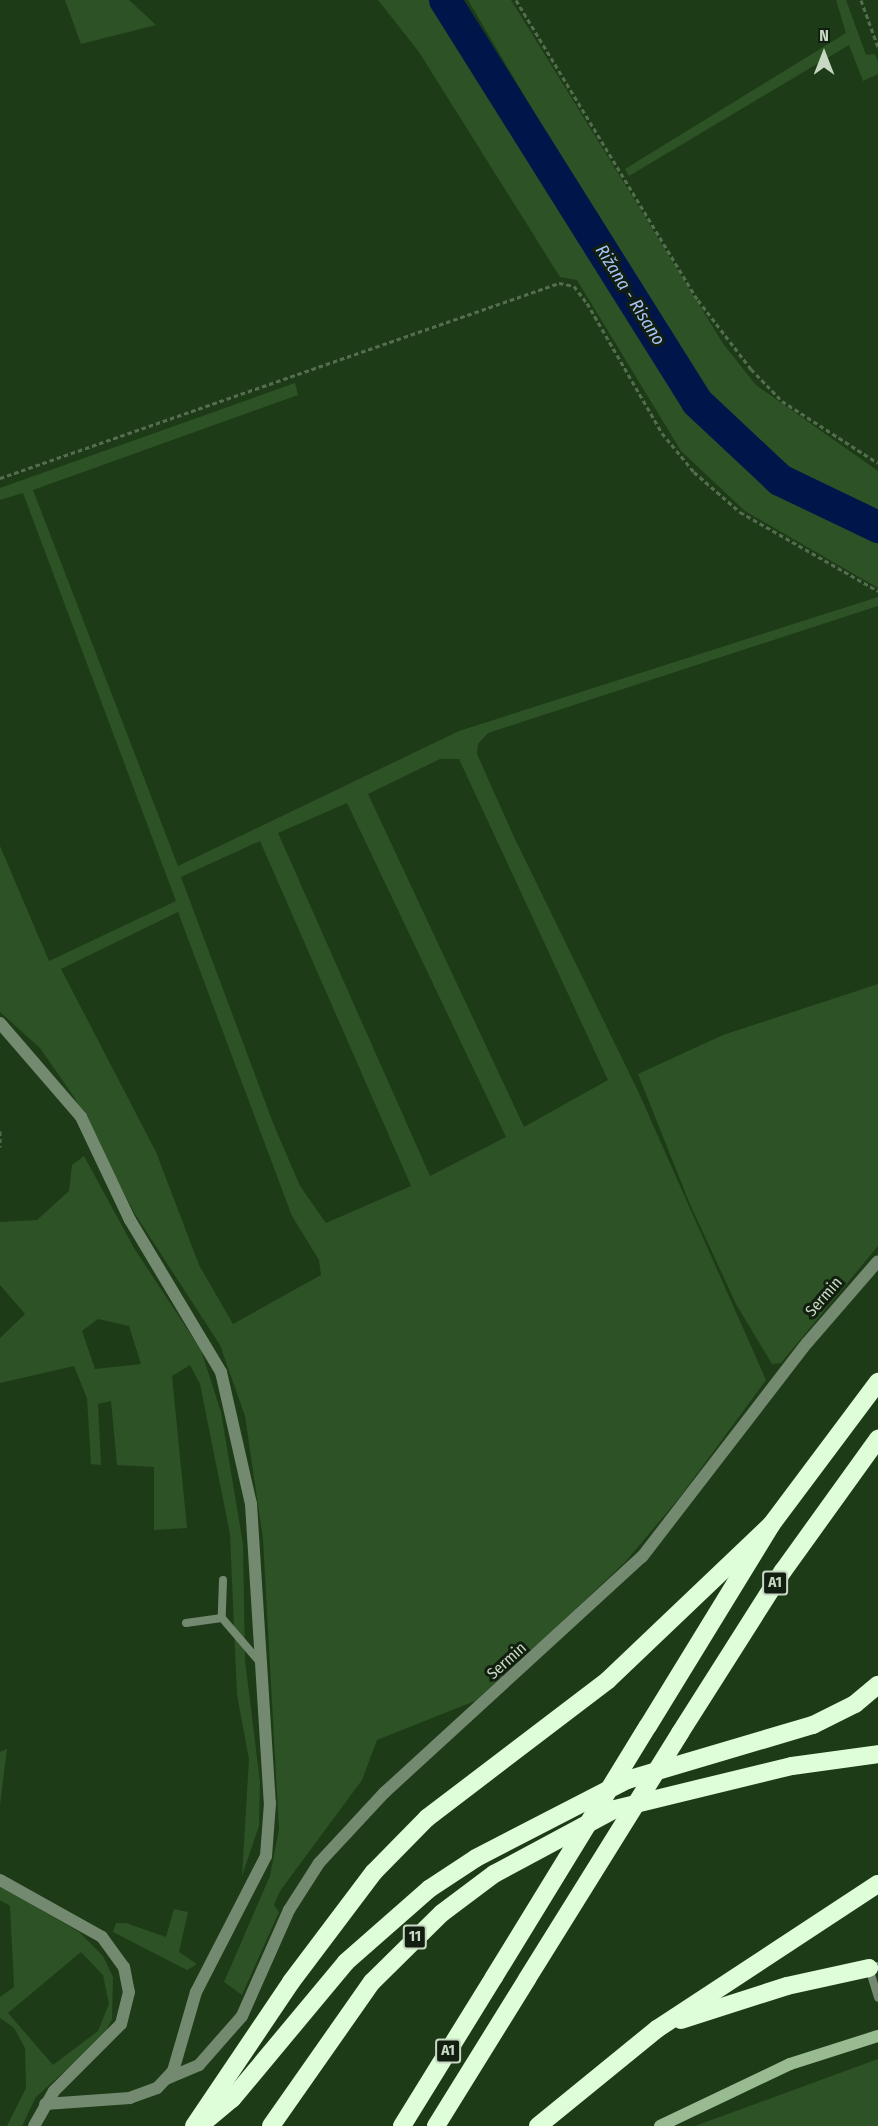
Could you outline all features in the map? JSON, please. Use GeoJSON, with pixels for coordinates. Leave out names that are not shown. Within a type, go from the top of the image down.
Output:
{"type":"FeatureCollection","features":[{"type":"Feature","properties":{"kind":"highway","name":"A1"},"geometry":{"type":"LineString","coordinates":[[402,2126],[771,1524],[878,1383]]}},
{"type":"Feature","properties":{"kind":"highway","name":"A1"},"geometry":{"type":"LineString","coordinates":[[436,2126],[783,1570],[878,1439]]}},
{"type":"Feature","properties":{"kind":"highway"},"geometry":{"type":"LineString","coordinates":[[197,2126],[291,1982],[374,1872],[428,1818],[608,1680],[771,1524]]}},
{"type":"Feature","properties":{"kind":"highway"},"geometry":{"type":"LineString","coordinates":[[197,2126],[232,2099],[346,1962],[429,1888],[466,1864],[627,1780],[772,1741],[855,1704],[878,1685]]}},
{"type":"Feature","properties":{"kind":"highway","name":"11"},"geometry":{"type":"LineString","coordinates":[[271,2126],[372,1982],[442,1913],[494,1874],[615,1809],[792,1766],[878,1754]]}},
{"type":"Feature","properties":{"kind":"highway"},"geometry":{"type":"LineString","coordinates":[[538,2126],[657,2029],[878,1884]]}},
{"type":"Feature","properties":{"kind":"highway"},"geometry":{"type":"LineString","coordinates":[[657,2029],[787,1986],[873,1967]]}},
{"type":"Feature","properties":{"kind":"street"},"geometry":{"type":"LineString","coordinates":[[0,1023],[81,1117],[130,1220],[220,1372],[251,1504],[258,1660],[270,1803],[266,1856],[196,1992],[173,2071],[165,2079]]}},
{"type":"Feature","properties":{"kind":"street","name":"Sermin"},"geometry":{"type":"LineString","coordinates":[[45,2104],[130,2098],[165,2079],[199,2065],[242,2016],[289,1910],[319,1863],[384,1793],[642,1557],[807,1342],[878,1261]]}},
{"type":"Feature","properties":{"kind":"street"},"geometry":{"type":"LineString","coordinates":[[0,1880],[102,1937],[124,1967],[129,1992],[121,2024],[45,2104],[34,2126]]}},
{"type":"Feature","properties":{"kind":"street"},"geometry":{"type":"LineString","coordinates":[[660,2126],[790,2064],[878,2036]]}},
{"type":"Feature","properties":{"kind":"lane"},"geometry":{"type":"LineString","coordinates":[[223,1580],[222,1618],[258,1660]]}},
{"type":"Feature","properties":{"kind":"lane"},"geometry":{"type":"LineString","coordinates":[[186,1623],[222,1618]]}},
{"type":"Feature","properties":{"kind":"lane"},"geometry":{"type":"LineString","coordinates":[[873,1967],[878,1998]]}},
{"type":"Feature","properties":{"kind":"path"},"geometry":{"type":"LineString","coordinates":[[516,0],[698,300],[751,369],[782,401],[878,463]]}},
{"type":"Feature","properties":{"kind":"path"},"geometry":{"type":"LineString","coordinates":[[861,0],[878,47]]}},
{"type":"Feature","properties":{"kind":"path"},"geometry":{"type":"LineString","coordinates":[[0,478],[560,283],[574,286],[587,303],[662,433],[694,472],[740,512],[878,591]]}},
{"type":"Feature","properties":{"kind":"path"},"geometry":{"type":"LineString","coordinates":[[0,1131],[0,1147]]}},
{"type":"Feature","properties":{"kind":"green space"},"geometry":{"type":"Polygon","coordinates":[[[65,0],[129,0],[156,25],[81,44],[65,0]]]}},
{"type":"Feature","properties":{"kind":"green space"},"geometry":{"type":"Polygon","coordinates":[[[378,0],[440,0],[685,397],[728,446],[761,473],[829,516],[878,538],[878,588],[745,511],[681,451],[577,280],[560,277],[419,52],[378,0]]]}},
{"type":"Feature","properties":{"kind":"green space"},"geometry":{"type":"Polygon","coordinates":[[[468,0],[511,0],[724,345],[756,385],[878,471],[878,520],[827,497],[770,459],[716,407],[678,357],[468,0]]]}},
{"type":"Feature","properties":{"kind":"green space"},"geometry":{"type":"Polygon","coordinates":[[[836,0],[846,0],[866,55],[875,54],[878,74],[863,81],[849,45],[629,176],[625,169],[846,33],[836,0]]]}},
{"type":"Feature","properties":{"kind":"green space"},"geometry":{"type":"Polygon","coordinates":[[[295,383],[298,395],[33,490],[178,866],[459,731],[878,597],[878,606],[488,733],[478,744],[477,754],[514,837],[638,1091],[766,1380],[680,1497],[626,1561],[544,1639],[475,1701],[377,1740],[362,1780],[280,1891],[274,1905],[279,1912],[242,1995],[224,1982],[270,1876],[279,1829],[263,1539],[245,1416],[220,1345],[135,1214],[74,1097],[40,1048],[0,1012],[0,846],[49,961],[176,901],[23,493],[0,500],[0,488],[295,383]],[[440,759],[368,794],[524,1127],[608,1080],[459,759],[440,759]],[[347,803],[278,833],[430,1176],[506,1137],[347,803]],[[260,841],[181,877],[273,1123],[300,1186],[326,1223],[411,1186],[260,841]],[[178,912],[61,969],[156,1152],[199,1265],[233,1324],[321,1275],[319,1260],[292,1216],[178,912]]]}},
{"type":"Feature","properties":{"kind":"green space"},"geometry":{"type":"Polygon","coordinates":[[[878,984],[878,1246],[781,1363],[772,1364],[736,1304],[689,1202],[638,1074],[723,1035],[878,984]]]}},
{"type":"Feature","properties":{"kind":"green space"},"geometry":{"type":"Polygon","coordinates":[[[84,1156],[134,1248],[201,1350],[221,1412],[243,1544],[245,1660],[260,1782],[259,1826],[242,1876],[249,1759],[237,1695],[230,1534],[200,1384],[190,1365],[172,1376],[187,1528],[154,1530],[154,1467],[117,1465],[111,1401],[98,1404],[101,1465],[91,1464],[87,1398],[74,1366],[0,1383],[0,1338],[25,1314],[0,1285],[0,1222],[37,1220],[69,1191],[72,1165],[84,1156]],[[98,1319],[82,1331],[95,1369],[141,1364],[129,1326],[98,1319]]]}},
{"type":"Feature","properties":{"kind":"green space"},"geometry":{"type":"Polygon","coordinates":[[[7,1749],[0,1805],[0,1752],[7,1749]]]}},
{"type":"Feature","properties":{"kind":"green space"},"geometry":{"type":"Polygon","coordinates":[[[0,1886],[79,1932],[103,1956],[113,1977],[112,2019],[103,2037],[36,2097],[22,2126],[7,2126],[26,2088],[25,2048],[14,2028],[0,2018],[0,1997],[14,1987],[10,1906],[0,1900],[0,1886]],[[81,1952],[8,2013],[53,2065],[98,2031],[109,2004],[103,1975],[81,1952]]]}},
{"type":"Feature","properties":{"kind":"green space"},"geometry":{"type":"Polygon","coordinates":[[[174,1909],[188,1912],[179,1952],[197,1964],[187,1970],[113,1932],[116,1923],[126,1923],[166,1937],[174,1909]]]}},
{"type":"Feature","properties":{"kind":"green space"},"geometry":{"type":"Polygon","coordinates":[[[878,2059],[878,2126],[695,2126],[878,2059]]]}},
{"type":"Feature","properties":{"kind":"waterway","name":"Rižana - Risano"},"geometry":{"type":"LineString","coordinates":[[445,0],[697,402],[780,480],[878,527]]}}]}
